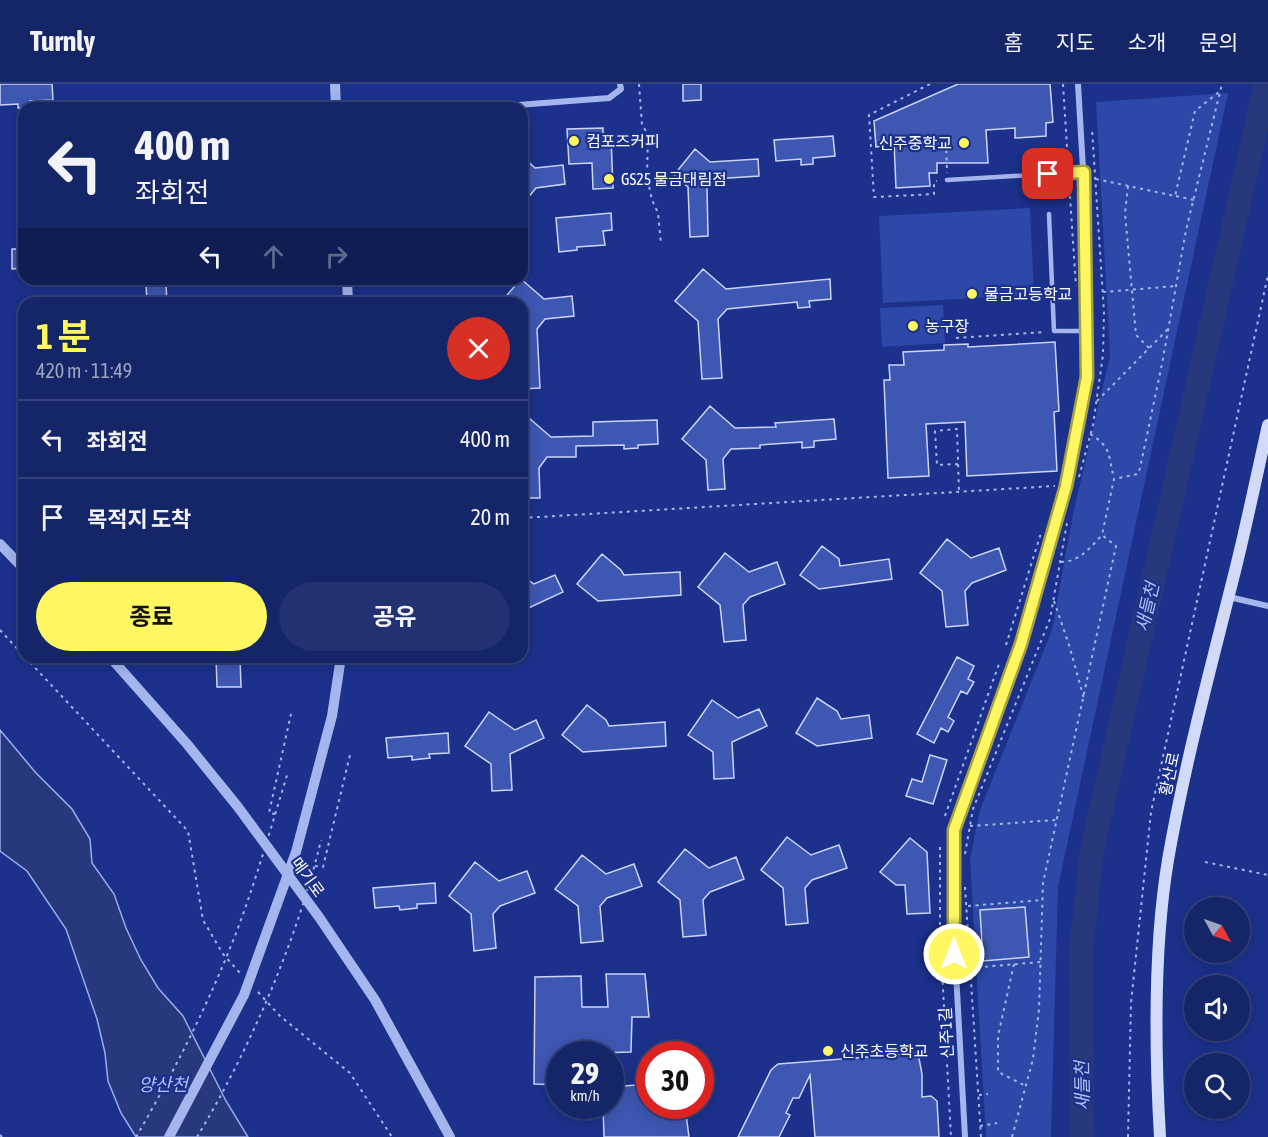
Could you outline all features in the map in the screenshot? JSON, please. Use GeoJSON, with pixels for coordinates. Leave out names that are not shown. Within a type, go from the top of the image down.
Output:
{"type":"FeatureCollection","features":[{"type":"Feature","properties":{"kind":"main road","name":"황산로"},"geometry":{"type":"LineString","coordinates":[[1160,1137],[1158,1096],[1160,943],[1168,861],[1200,704],[1228,597],[1268,425]]}},
{"type":"Feature","properties":{"kind":"street"},"geometry":{"type":"LineString","coordinates":[[335,84],[336,102]]}},
{"type":"Feature","properties":{"kind":"street"},"geometry":{"type":"LineString","coordinates":[[528,104],[609,98],[621,89],[621,84]]}},
{"type":"Feature","properties":{"kind":"street","name":"신주1길"},"geometry":{"type":"LineString","coordinates":[[965,1137],[954,954],[954,830],[1021,644],[1066,486],[1087,377],[1084,172],[1078,84]]}},
{"type":"Feature","properties":{"kind":"street"},"geometry":{"type":"LineString","coordinates":[[0,544],[18,563]]}},
{"type":"Feature","properties":{"kind":"street"},"geometry":{"type":"LineString","coordinates":[[1228,597],[1268,606]]}},
{"type":"Feature","properties":{"kind":"street","name":"메기로"},"geometry":{"type":"LineString","coordinates":[[115,663],[187,744],[238,807],[319,917],[375,1000],[450,1137]]}},
{"type":"Feature","properties":{"kind":"street"},"geometry":{"type":"LineString","coordinates":[[169,1137],[244,996],[296,852],[332,716],[340,663]]}},
{"type":"Feature","properties":{"kind":"lane"},"geometry":{"type":"LineString","coordinates":[[947,180],[1084,172]]}},
{"type":"Feature","properties":{"kind":"lane"},"geometry":{"type":"LineString","coordinates":[[1049,214],[1054,331],[1087,330]]}},
{"type":"Feature","properties":{"kind":"path"},"geometry":{"type":"LineString","coordinates":[[639,84],[642,125],[648,134],[647,177],[652,200],[658,213],[661,244]]}},
{"type":"Feature","properties":{"kind":"path"},"geometry":{"type":"LineString","coordinates":[[928,84],[869,115],[874,197],[934,194],[934,182],[947,180],[946,135]]}},
{"type":"Feature","properties":{"kind":"path"},"geometry":{"type":"LineString","coordinates":[[1063,84],[1076,286]]}},
{"type":"Feature","properties":{"kind":"path"},"geometry":{"type":"LineString","coordinates":[[1114,479],[1138,474],[1194,200],[1222,84]]}},
{"type":"Feature","properties":{"kind":"path"},"geometry":{"type":"LineString","coordinates":[[1174,196],[1195,111],[1220,91]]}},
{"type":"Feature","properties":{"kind":"path"},"geometry":{"type":"LineString","coordinates":[[1079,478],[1090,434],[1103,355],[1103,292],[1091,120]]}},
{"type":"Feature","properties":{"kind":"path"},"geometry":{"type":"LineString","coordinates":[[1096,179],[1194,200]]}},
{"type":"Feature","properties":{"kind":"path"},"geometry":{"type":"LineString","coordinates":[[1128,186],[1125,213],[1136,335],[1149,348]]}},
{"type":"Feature","properties":{"kind":"path"},"geometry":{"type":"LineString","coordinates":[[1128,1137],[1131,1003],[1151,812],[1268,276]]}},
{"type":"Feature","properties":{"kind":"path"},"geometry":{"type":"LineString","coordinates":[[1103,292],[1176,286]]}},
{"type":"Feature","properties":{"kind":"path"},"geometry":{"type":"LineString","coordinates":[[1096,401],[1168,328]]}},
{"type":"Feature","properties":{"kind":"path"},"geometry":{"type":"LineString","coordinates":[[956,338],[1054,331]]}},
{"type":"Feature","properties":{"kind":"path"},"geometry":{"type":"LineString","coordinates":[[958,464],[937,465],[935,431],[957,429],[959,492]]}},
{"type":"Feature","properties":{"kind":"path"},"geometry":{"type":"LineString","coordinates":[[1060,562],[1070,562],[1083,555],[1102,535],[1114,479],[1110,454],[1103,441],[1090,434]]}},
{"type":"Feature","properties":{"kind":"path"},"geometry":{"type":"LineString","coordinates":[[528,518],[1055,486]]}},
{"type":"Feature","properties":{"kind":"path"},"geometry":{"type":"LineString","coordinates":[[964,861],[974,809],[1050,619],[1067,522]]}},
{"type":"Feature","properties":{"kind":"path"},"geometry":{"type":"LineString","coordinates":[[1006,645],[1042,530]]}},
{"type":"Feature","properties":{"kind":"path"},"geometry":{"type":"LineString","coordinates":[[1012,1137],[1024,1085],[1033,1059],[1039,1010],[1043,883],[1116,546],[1102,535]]}},
{"type":"Feature","properties":{"kind":"path"},"geometry":{"type":"LineString","coordinates":[[1054,598],[1084,700]]}},
{"type":"Feature","properties":{"kind":"path"},"geometry":{"type":"LineString","coordinates":[[0,630],[18,649]]}},
{"type":"Feature","properties":{"kind":"path"},"geometry":{"type":"LineString","coordinates":[[945,816],[1000,661]]}},
{"type":"Feature","properties":{"kind":"path"},"geometry":{"type":"LineString","coordinates":[[32,663],[188,831],[203,920],[223,954],[245,977]]}},
{"type":"Feature","properties":{"kind":"path"},"geometry":{"type":"LineString","coordinates":[[275,814],[269,813],[291,714]]}},
{"type":"Feature","properties":{"kind":"path"},"geometry":{"type":"LineString","coordinates":[[315,866],[323,867],[350,755]]}},
{"type":"Feature","properties":{"kind":"path"},"geometry":{"type":"LineString","coordinates":[[136,1137],[171,1074],[218,977],[238,927],[288,772]]}},
{"type":"Feature","properties":{"kind":"path"},"geometry":{"type":"LineString","coordinates":[[970,826],[1056,820]]}},
{"type":"Feature","properties":{"kind":"path"},"geometry":{"type":"LineString","coordinates":[[197,1137],[270,991],[300,912],[321,840]]}},
{"type":"Feature","properties":{"kind":"path"},"geometry":{"type":"LineString","coordinates":[[940,847],[940,933],[951,1137]]}},
{"type":"Feature","properties":{"kind":"path"},"geometry":{"type":"LineString","coordinates":[[1204,862],[1268,875]]}},
{"type":"Feature","properties":{"kind":"path"},"geometry":{"type":"LineString","coordinates":[[965,883],[981,1137]]}},
{"type":"Feature","properties":{"kind":"path"},"geometry":{"type":"LineString","coordinates":[[967,906],[1042,900]]}},
{"type":"Feature","properties":{"kind":"path"},"geometry":{"type":"LineString","coordinates":[[970,968],[1041,962]]}},
{"type":"Feature","properties":{"kind":"path"},"geometry":{"type":"LineString","coordinates":[[1014,964],[998,1036],[998,1071],[1024,1085]]}},
{"type":"Feature","properties":{"kind":"path"},"geometry":{"type":"LineString","coordinates":[[252,985],[280,1016],[350,1073],[392,1137]]}},
{"type":"Feature","properties":{"kind":"path"},"geometry":{"type":"LineString","coordinates":[[978,1095],[988,1094]]}},
{"type":"Feature","properties":{"kind":"path"},"geometry":{"type":"LineString","coordinates":[[980,1126],[997,1123]]}},
{"type":"Feature","properties":{"kind":"shaded area"},"geometry":{"type":"Polygon","coordinates":[[[1228,93],[1058,887],[1051,1137],[986,1137],[970,859],[980,810],[1052,630],[1073,514],[1110,356],[1096,102],[1228,93]]]}},
{"type":"Feature","properties":{"kind":"shaded area"},"geometry":{"type":"Polygon","coordinates":[[[1030,208],[1034,295],[883,303],[879,216],[1030,208]]]}},
{"type":"Feature","properties":{"kind":"shaded area","name":"농구장"},"geometry":{"type":"Polygon","coordinates":[[[943,305],[945,343],[882,347],[880,308],[943,305]]]}},
{"type":"Feature","properties":{"kind":"water","name":"양산천"},"geometry":{"type":"Polygon","coordinates":[[[0,730],[36,773],[72,809],[90,839],[92,863],[114,894],[141,960],[158,988],[183,1016],[226,1101],[248,1137],[136,1137],[121,1113],[108,1081],[105,1053],[97,1019],[66,929],[27,871],[0,851],[0,730]]]}},
{"type":"Feature","properties":{"kind":"building"},"geometry":{"type":"Polygon","coordinates":[[[0,84],[52,84],[53,100],[0,105],[0,84]]]}},
{"type":"Feature","properties":{"kind":"building"},"geometry":{"type":"Polygon","coordinates":[[[683,84],[701,84],[701,100],[683,101],[683,84]]]}},
{"type":"Feature","properties":{"kind":"building"},"geometry":{"type":"Polygon","coordinates":[[[958,84],[1050,84],[1053,122],[1046,123],[1046,136],[1015,138],[1015,128],[986,130],[988,163],[937,163],[937,173],[929,173],[930,186],[896,188],[894,143],[876,147],[874,121],[958,84]]]}},
{"type":"Feature","properties":{"kind":"building"},"geometry":{"type":"Polygon","coordinates":[[[603,128],[603,137],[611,137],[613,188],[593,189],[592,163],[569,164],[567,129],[603,128]]]}},
{"type":"Feature","properties":{"kind":"building"},"geometry":{"type":"Polygon","coordinates":[[[833,136],[835,156],[813,158],[813,164],[801,165],[801,159],[776,161],[774,140],[833,136]]]}},
{"type":"Feature","properties":{"kind":"building"},"geometry":{"type":"Polygon","coordinates":[[[695,149],[710,162],[758,159],[759,176],[714,179],[707,187],[708,236],[690,237],[688,187],[674,175],[695,149]]]}},
{"type":"Feature","properties":{"kind":"building"},"geometry":{"type":"Polygon","coordinates":[[[528,162],[535,168],[563,165],[565,184],[536,188],[528,198],[528,162]]]}},
{"type":"Feature","properties":{"kind":"building"},"geometry":{"type":"Polygon","coordinates":[[[611,213],[612,230],[603,231],[605,245],[577,247],[577,250],[559,252],[556,218],[611,213]]]}},
{"type":"Feature","properties":{"kind":"building"},"geometry":{"type":"Polygon","coordinates":[[[12,249],[18,249],[18,268],[12,269],[12,249]]]}},
{"type":"Feature","properties":{"kind":"building"},"geometry":{"type":"Polygon","coordinates":[[[703,269],[726,289],[830,279],[831,299],[809,301],[810,307],[798,308],[797,302],[727,309],[718,319],[722,378],[702,379],[698,321],[675,301],[703,269]]]}},
{"type":"Feature","properties":{"kind":"building"},"geometry":{"type":"Polygon","coordinates":[[[146,285],[166,285],[167,297],[147,297],[146,285]]]}},
{"type":"Feature","properties":{"kind":"building"},"geometry":{"type":"Polygon","coordinates":[[[516,285],[528,285],[544,299],[572,296],[574,316],[545,319],[537,329],[540,388],[528,389],[528,297],[505,297],[516,285]]]}},
{"type":"Feature","properties":{"kind":"building"},"geometry":{"type":"Polygon","coordinates":[[[1055,342],[1059,411],[1054,412],[1057,471],[967,476],[965,422],[926,424],[929,476],[888,478],[884,380],[890,380],[889,365],[904,365],[903,352],[944,350],[944,345],[968,344],[968,347],[1055,342]]]}},
{"type":"Feature","properties":{"kind":"building"},"geometry":{"type":"Polygon","coordinates":[[[710,406],[735,428],[776,427],[775,423],[834,419],[836,439],[814,441],[814,447],[802,448],[802,442],[760,445],[760,448],[731,449],[723,459],[725,489],[708,490],[706,460],[682,439],[710,406]]]}},
{"type":"Feature","properties":{"kind":"building"},"geometry":{"type":"Polygon","coordinates":[[[528,417],[551,437],[593,436],[593,422],[657,420],[658,444],[638,445],[638,448],[624,449],[624,445],[576,446],[576,457],[547,457],[539,468],[540,498],[528,498],[528,417]]]}},
{"type":"Feature","properties":{"kind":"building"},"geometry":{"type":"Polygon","coordinates":[[[947,539],[971,558],[999,548],[1006,570],[972,583],[965,591],[968,625],[946,627],[942,591],[920,573],[947,539]]]}},
{"type":"Feature","properties":{"kind":"building"},"geometry":{"type":"Polygon","coordinates":[[[822,546],[839,559],[840,566],[889,559],[892,579],[819,589],[800,575],[822,546]]]}},
{"type":"Feature","properties":{"kind":"building"},"geometry":{"type":"Polygon","coordinates":[[[725,553],[749,572],[777,562],[785,584],[750,597],[743,605],[746,640],[724,642],[720,605],[698,587],[725,553]]]}},
{"type":"Feature","properties":{"kind":"building"},"geometry":{"type":"Polygon","coordinates":[[[602,554],[624,575],[680,572],[681,595],[598,601],[577,584],[602,554]]]}},
{"type":"Feature","properties":{"kind":"building"},"geometry":{"type":"Polygon","coordinates":[[[555,575],[563,592],[528,608],[528,580],[534,584],[555,575]]]}},
{"type":"Feature","properties":{"kind":"building"},"geometry":{"type":"Polygon","coordinates":[[[957,657],[974,666],[968,679],[974,682],[967,694],[961,691],[948,717],[954,721],[948,732],[941,728],[934,743],[917,734],[957,657]]]}},
{"type":"Feature","properties":{"kind":"building"},"geometry":{"type":"Polygon","coordinates":[[[216,663],[240,663],[241,687],[217,687],[216,663]]]}},
{"type":"Feature","properties":{"kind":"building"},"geometry":{"type":"Polygon","coordinates":[[[817,698],[837,711],[841,719],[869,715],[872,738],[817,746],[796,733],[817,698]]]}},
{"type":"Feature","properties":{"kind":"building"},"geometry":{"type":"Polygon","coordinates":[[[712,700],[738,718],[759,709],[767,726],[732,742],[734,778],[714,779],[713,752],[688,735],[712,700]]]}},
{"type":"Feature","properties":{"kind":"building"},"geometry":{"type":"Polygon","coordinates":[[[587,705],[606,720],[609,726],[665,722],[666,746],[583,752],[562,735],[587,705]]]}},
{"type":"Feature","properties":{"kind":"building"},"geometry":{"type":"Polygon","coordinates":[[[489,712],[515,730],[536,720],[544,738],[510,754],[512,790],[492,791],[491,764],[465,746],[489,712]]]}},
{"type":"Feature","properties":{"kind":"building"},"geometry":{"type":"Polygon","coordinates":[[[448,733],[449,753],[429,754],[430,758],[412,760],[412,756],[388,758],[386,738],[448,733]]]}},
{"type":"Feature","properties":{"kind":"building"},"geometry":{"type":"Polygon","coordinates":[[[930,755],[947,760],[933,804],[906,796],[912,779],[922,782],[930,755]]]}},
{"type":"Feature","properties":{"kind":"building"},"geometry":{"type":"Polygon","coordinates":[[[787,837],[811,855],[839,845],[847,868],[812,880],[805,888],[808,923],[786,925],[783,888],[761,870],[787,837]]]}},
{"type":"Feature","properties":{"kind":"building"},"geometry":{"type":"Polygon","coordinates":[[[910,838],[927,852],[930,913],[907,914],[905,885],[896,885],[880,872],[910,838]]]}},
{"type":"Feature","properties":{"kind":"building"},"geometry":{"type":"Polygon","coordinates":[[[685,849],[709,868],[736,857],[744,879],[710,892],[703,900],[706,935],[683,937],[680,900],[658,882],[685,849]]]}},
{"type":"Feature","properties":{"kind":"building"},"geometry":{"type":"Polygon","coordinates":[[[582,855],[606,874],[634,864],[642,886],[607,898],[600,906],[603,941],[581,943],[578,906],[555,889],[582,855]]]}},
{"type":"Feature","properties":{"kind":"building"},"geometry":{"type":"Polygon","coordinates":[[[475,862],[499,881],[527,871],[535,893],[500,906],[493,914],[496,948],[474,951],[471,914],[449,896],[475,862]]]}},
{"type":"Feature","properties":{"kind":"building"},"geometry":{"type":"Polygon","coordinates":[[[435,883],[436,903],[417,904],[417,908],[400,910],[399,906],[375,908],[373,888],[435,883]]]}},
{"type":"Feature","properties":{"kind":"building"},"geometry":{"type":"Polygon","coordinates":[[[1025,907],[1029,957],[983,961],[980,910],[1025,907]]]}},
{"type":"Feature","properties":{"kind":"building"},"geometry":{"type":"Polygon","coordinates":[[[606,974],[645,974],[649,1017],[632,1017],[631,1052],[624,1052],[624,1041],[546,1041],[546,1084],[534,1084],[535,977],[581,976],[582,1007],[608,1007],[606,974]]]}},
{"type":"Feature","properties":{"kind":"building"},"geometry":{"type":"Polygon","coordinates":[[[918,1053],[922,1074],[922,1097],[931,1096],[937,1101],[939,1137],[815,1137],[810,1075],[799,1098],[793,1098],[786,1113],[790,1115],[779,1137],[738,1137],[771,1070],[778,1064],[918,1053]]]}},
{"type":"Feature","properties":{"kind":"building"},"geometry":{"type":"Polygon","coordinates":[[[636,1085],[636,1119],[687,1119],[689,1137],[604,1137],[603,1119],[624,1119],[624,1086],[636,1085]]]}},
{"type":"Feature","properties":{"kind":"waterway","name":"새들천"},"geometry":{"type":"LineString","coordinates":[[1082,1137],[1081,950],[1092,850],[1266,84]]}},
{"type":"Feature","properties":{"kind":"place","name":"컴포즈커피"},"geometry":{"type":"Point","coordinates":[574,141]}},
{"type":"Feature","properties":{"kind":"place","name":"신주중학교"},"geometry":{"type":"Point","coordinates":[964,143]}},
{"type":"Feature","properties":{"kind":"place","name":"GS25 물금대림점"},"geometry":{"type":"Point","coordinates":[609,179]}},
{"type":"Feature","properties":{"kind":"place","name":"물금고등학교"},"geometry":{"type":"Point","coordinates":[972,294]}},
{"type":"Feature","properties":{"kind":"place","name":"농구장"},"geometry":{"type":"Point","coordinates":[913,326]}},
{"type":"Feature","properties":{"kind":"place","name":"신주초등학교"},"geometry":{"type":"Point","coordinates":[828,1051]}},
{"type":"Feature","properties":{"kind":"route"},"geometry":{"type":"LineString","coordinates":[[954,954],[954,830],[1021,644],[1066,486],[1087,377],[1084,172],[1048,174]]}}]}
